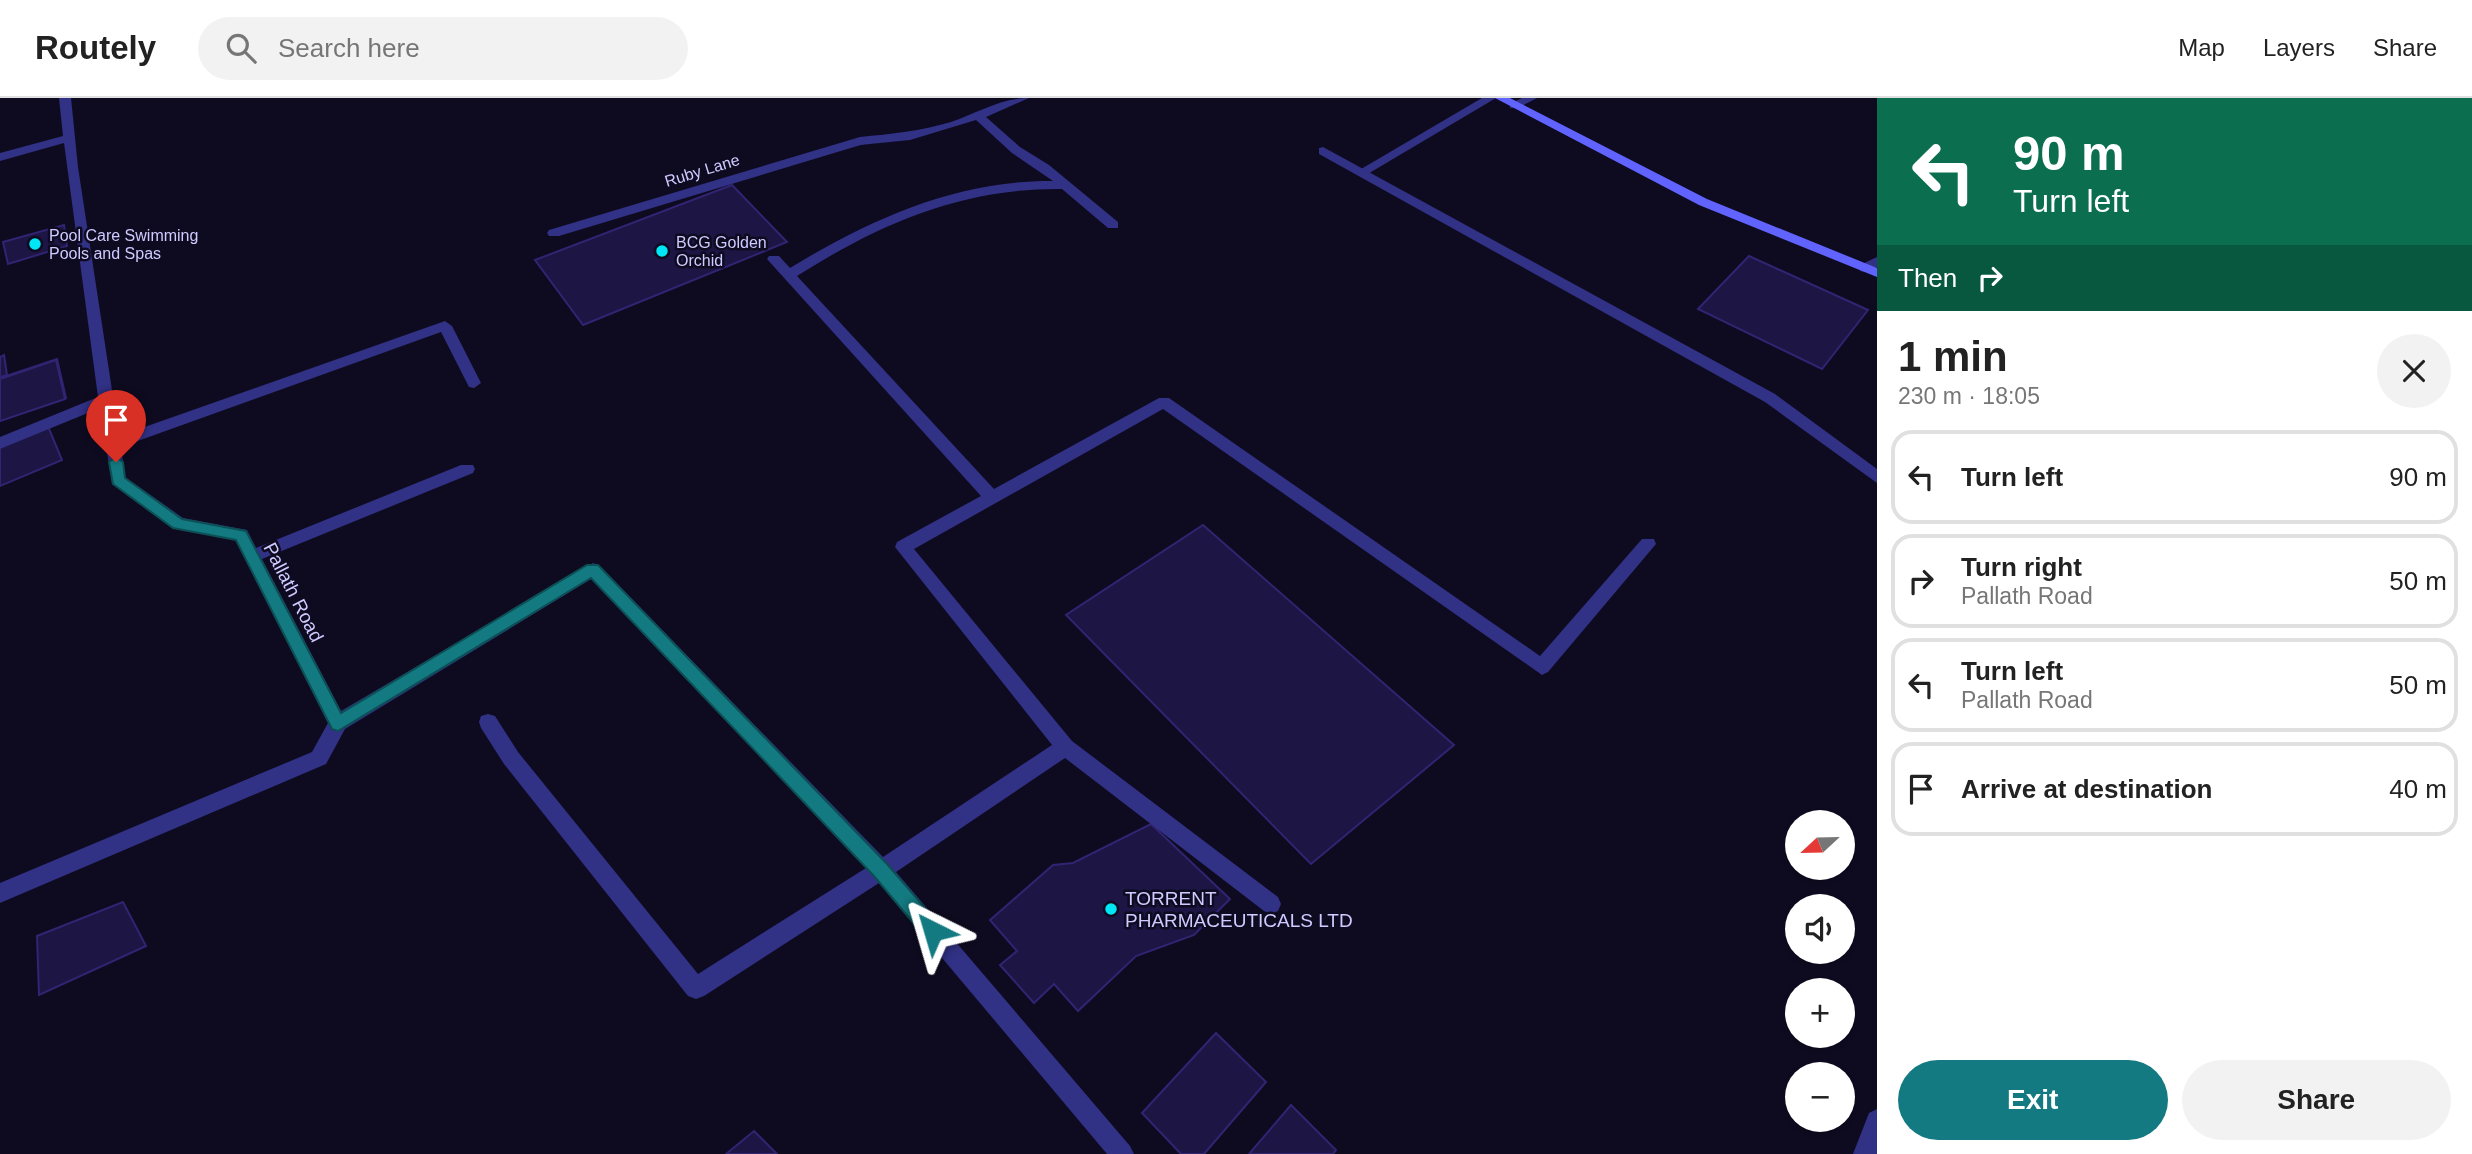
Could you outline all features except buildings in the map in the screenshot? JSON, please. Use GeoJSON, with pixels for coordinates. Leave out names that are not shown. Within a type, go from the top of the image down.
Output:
{"type":"FeatureCollection","features":[{"type":"Feature","properties":{"kind":"main road"},"geometry":{"type":"LineString","coordinates":[[1501,98],[1703,202],[1873,267]]}},
{"type":"Feature","properties":{"kind":"street","name":"Pallath Road"},"geometry":{"type":"LineString","coordinates":[[65,98],[118,480],[178,524],[241,535],[338,723]]}},
{"type":"Feature","properties":{"kind":"street","name":"Ruby Lane"},"geometry":{"type":"LineString","coordinates":[[554,233],[860,141],[910,136],[978,116],[1023,98]]}},
{"type":"Feature","properties":{"kind":"street"},"geometry":{"type":"LineString","coordinates":[[1362,173],[1490,98]]}},
{"type":"Feature","properties":{"kind":"street"},"geometry":{"type":"LineString","coordinates":[[1514,106],[1531,98]]}},
{"type":"Feature","properties":{"kind":"street"},"geometry":{"type":"LineString","coordinates":[[978,116],[1016,150],[1045,168],[1113,225]]}},
{"type":"Feature","properties":{"kind":"street"},"geometry":{"type":"LineString","coordinates":[[0,157],[69,138]]}},
{"type":"Feature","properties":{"kind":"street"},"geometry":{"type":"LineString","coordinates":[[1323,151],[1769,398],[1877,477]]}},
{"type":"Feature","properties":{"kind":"street"},"geometry":{"type":"LineString","coordinates":[[788,275],[832,247],[931,204],[991,189],[1037,183],[1066,185]]}},
{"type":"Feature","properties":{"kind":"street"},"geometry":{"type":"LineString","coordinates":[[774,259],[992,498]]}},
{"type":"Feature","properties":{"kind":"street"},"geometry":{"type":"LineString","coordinates":[[114,444],[445,326],[474,383]]}},
{"type":"Feature","properties":{"kind":"street"},"geometry":{"type":"LineString","coordinates":[[0,443],[107,398]]}},
{"type":"Feature","properties":{"kind":"street"},"geometry":{"type":"LineString","coordinates":[[1271,904],[1065,747],[903,547],[1164,402],[1542,667],[1648,544]]}},
{"type":"Feature","properties":{"kind":"street"},"geometry":{"type":"LineString","coordinates":[[253,556],[467,469]]}},
{"type":"Feature","properties":{"kind":"street"},"geometry":{"type":"LineString","coordinates":[[0,893],[319,758],[338,723],[593,570],[881,870],[1122,1154]]}},
{"type":"Feature","properties":{"kind":"street"},"geometry":{"type":"LineString","coordinates":[[488,722],[511,758],[696,988],[881,870],[1065,747]]}},
{"type":"Feature","properties":{"kind":"street"},"geometry":{"type":"LineString","coordinates":[[1865,1154],[1877,1121]]}},
{"type":"Feature","properties":{"kind":"place","name":"Pool Care Swimming Pools and Spas"},"geometry":{"type":"Point","coordinates":[35,244]}},
{"type":"Feature","properties":{"kind":"place","name":"BCG Golden Orchid"},"geometry":{"type":"Point","coordinates":[662,251]}},
{"type":"Feature","properties":{"kind":"place","name":"TORRENT PHARMACEUTICALS LTD"},"geometry":{"type":"Point","coordinates":[1111,909]}},
{"type":"Feature","properties":{"kind":"route"},"geometry":{"type":"LineString","coordinates":[[116,462],[118,480],[178,524],[241,535],[338,723],[593,570],[881,870],[933,931]]}}]}
